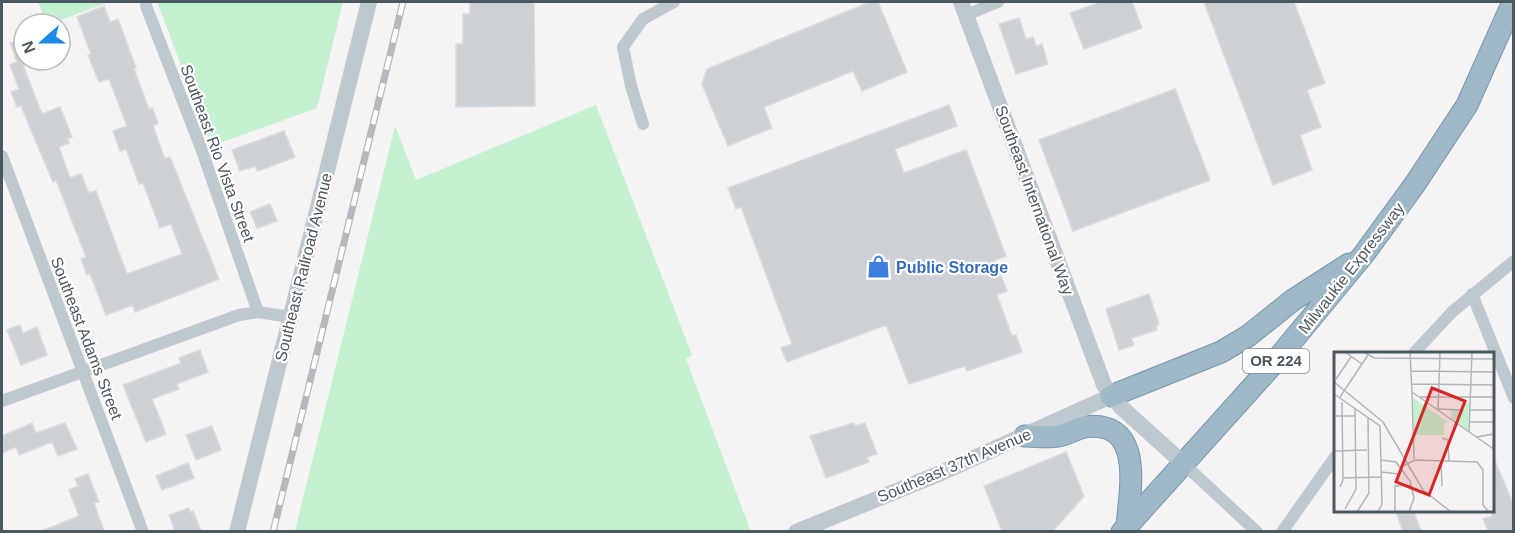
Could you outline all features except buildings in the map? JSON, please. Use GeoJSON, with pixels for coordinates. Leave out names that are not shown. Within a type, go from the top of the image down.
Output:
{"type":"FeatureCollection","features":[{"type":"Feature","properties":{"kind":"highway","name":"Milwaukie Expressway"},"geometry":{"type":"LineString","coordinates":[[1125,529],[1185,465],[1319,312],[1364,254],[1415,184],[1467,105],[1513,2]]}},
{"type":"Feature","properties":{"kind":"highway"},"geometry":{"type":"LineString","coordinates":[[1112,396],[1221,352],[1248,336],[1293,300],[1364,254]]}},
{"type":"Feature","properties":{"kind":"highway"},"geometry":{"type":"LineString","coordinates":[[1025,436],[1059,436],[1081,428],[1095,426],[1113,432],[1122,439],[1127,448],[1131,470],[1125,529]]}},
{"type":"Feature","properties":{"kind":"street","name":"Southeast Railroad Avenue"},"geometry":{"type":"LineString","coordinates":[[237,531],[369,2]]}},
{"type":"Feature","properties":{"kind":"street"},"geometry":{"type":"LineString","coordinates":[[644,124],[631,86],[623,47],[643,19],[674,2]]}},
{"type":"Feature","properties":{"kind":"street"},"geometry":{"type":"LineString","coordinates":[[964,8],[998,2]]}},
{"type":"Feature","properties":{"kind":"street","name":"Southeast Rio Vista Street"},"geometry":{"type":"LineString","coordinates":[[146,6],[201,148],[258,312]]}},
{"type":"Feature","properties":{"kind":"street","name":"Southeast International Way"},"geometry":{"type":"LineString","coordinates":[[964,8],[1093,355],[1112,396]]}},
{"type":"Feature","properties":{"kind":"street","name":"Southeast Adams Street"},"geometry":{"type":"LineString","coordinates":[[2,156],[143,531]]}},
{"type":"Feature","properties":{"kind":"street"},"geometry":{"type":"LineString","coordinates":[[1415,352],[1472,294],[1514,261]]}},
{"type":"Feature","properties":{"kind":"street"},"geometry":{"type":"LineString","coordinates":[[1472,294],[1514,398]]}},
{"type":"Feature","properties":{"kind":"street"},"geometry":{"type":"LineString","coordinates":[[2,401],[82,370],[239,315],[258,312],[290,317]]}},
{"type":"Feature","properties":{"kind":"street"},"geometry":{"type":"LineString","coordinates":[[1112,396],[1257,531]]}},
{"type":"Feature","properties":{"kind":"street","name":"Southeast 37th Avenue"},"geometry":{"type":"LineString","coordinates":[[796,531],[1025,436],[1048,423],[1112,396]]}},
{"type":"Feature","properties":{"kind":"street"},"geometry":{"type":"LineString","coordinates":[[1282,531],[1334,459]]}},
{"type":"Feature","properties":{"kind":"green space"},"geometry":{"type":"Polygon","coordinates":[[[38,2],[109,2],[72,16],[72,12],[42,12],[38,2]]]}},
{"type":"Feature","properties":{"kind":"green space"},"geometry":{"type":"Polygon","coordinates":[[[157,2],[343,2],[317,108],[212,146],[157,2]]]}},
{"type":"Feature","properties":{"kind":"green space"},"geometry":{"type":"Polygon","coordinates":[[[596,105],[692,355],[686,359],[750,529],[745,532],[295,531],[395,126],[416,180],[596,105]]]}},
{"type":"Feature","properties":{"kind":"railway"},"geometry":{"type":"LineString","coordinates":[[273,532],[403,2]]}},
{"type":"Feature","properties":{"kind":"place","name":"Public Storage"},"geometry":{"type":"Point","coordinates":[878,267]}}]}
